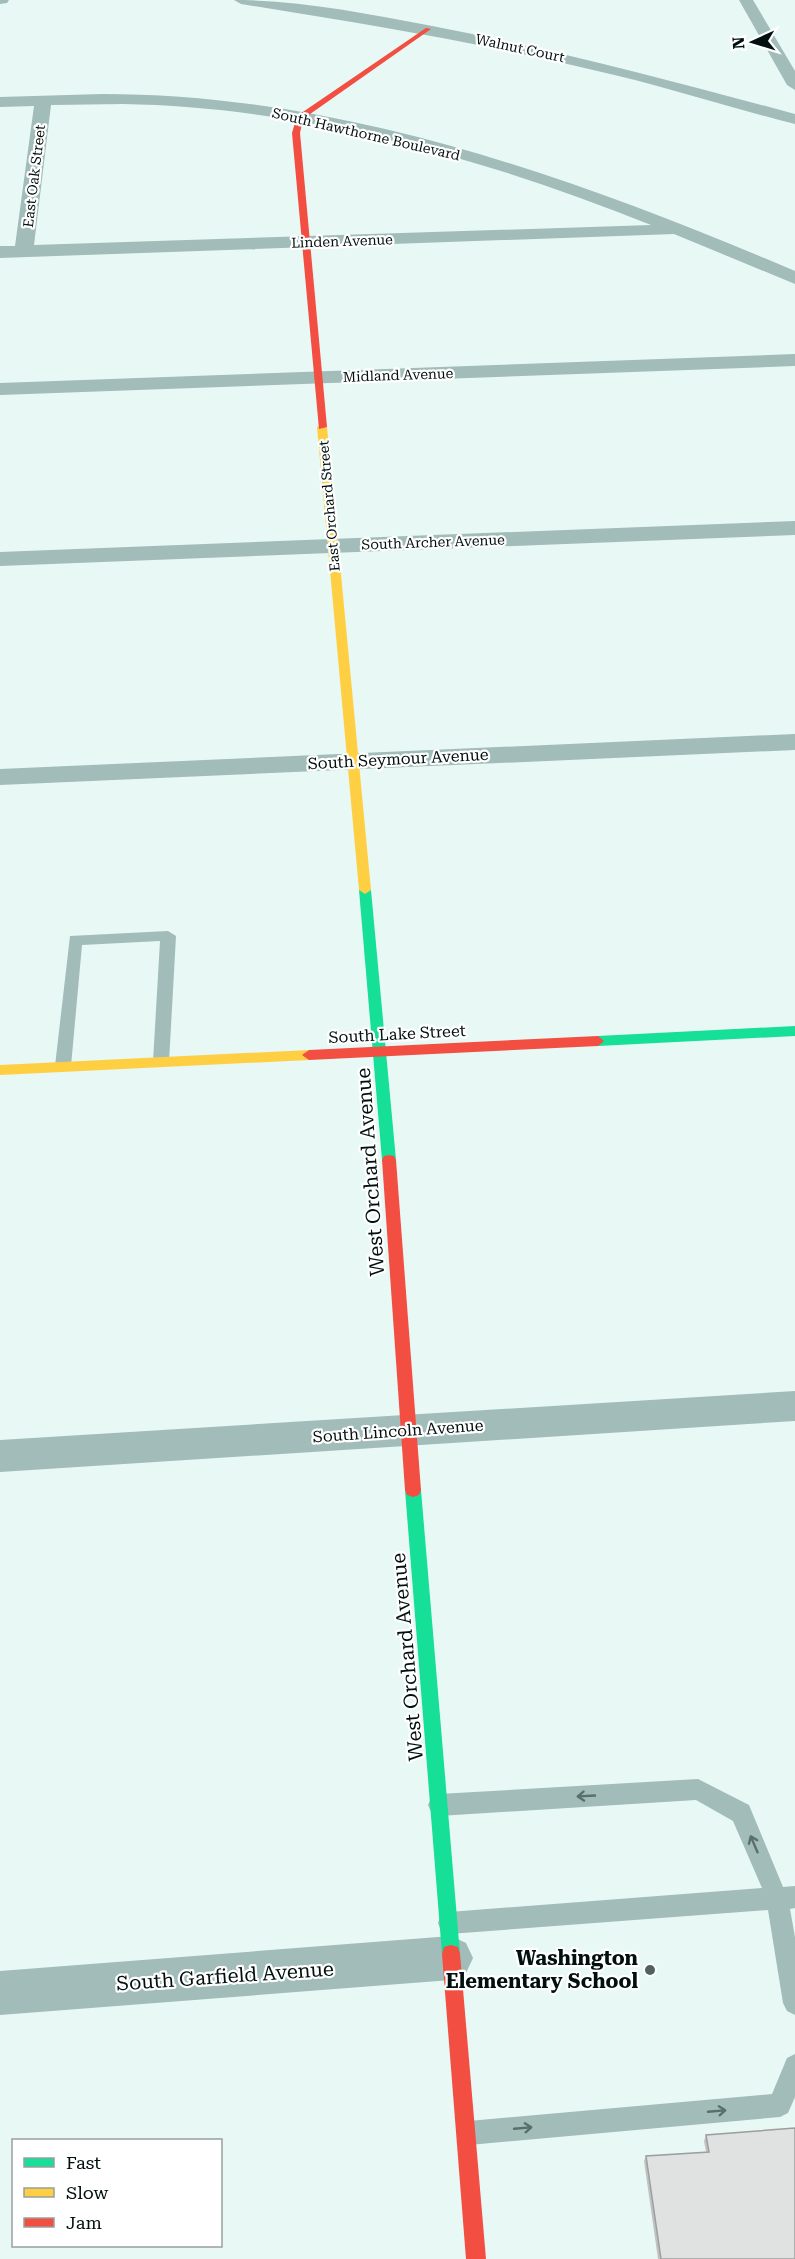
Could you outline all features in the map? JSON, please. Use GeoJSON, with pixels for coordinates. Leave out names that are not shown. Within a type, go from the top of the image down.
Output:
{"type":"FeatureCollection","features":[{"type":"Feature","properties":{"kind":"street","name":"Walnut Court"},"geometry":{"type":"LineString","coordinates":[[241,0],[428,29],[599,66],[795,119]]}},
{"type":"Feature","properties":{"kind":"street"},"geometry":{"type":"LineString","coordinates":[[746,0],[791,70],[795,85]]}},
{"type":"Feature","properties":{"kind":"street"},"geometry":{"type":"LineString","coordinates":[[300,118],[428,29]]}},
{"type":"Feature","properties":{"kind":"street","name":"East Oak Street"},"geometry":{"type":"LineString","coordinates":[[24,251],[43,100]]}},
{"type":"Feature","properties":{"kind":"street","name":"South Hawthorne Boulevard"},"geometry":{"type":"LineString","coordinates":[[0,102],[163,100],[218,105],[300,118],[405,141],[530,176],[684,230],[795,278]]}},
{"type":"Feature","properties":{"kind":"street","name":"East Orchard Street"},"geometry":{"type":"LineString","coordinates":[[300,118],[296,133],[332,546],[381,1051]]}},
{"type":"Feature","properties":{"kind":"street","name":"Linden Avenue"},"geometry":{"type":"LineString","coordinates":[[0,252],[684,230]]}},
{"type":"Feature","properties":{"kind":"street","name":"Midland Avenue"},"geometry":{"type":"LineString","coordinates":[[0,389],[795,360]]}},
{"type":"Feature","properties":{"kind":"street","name":"South Archer Avenue"},"geometry":{"type":"LineString","coordinates":[[0,559],[795,528]]}},
{"type":"Feature","properties":{"kind":"street","name":"South Seymour Avenue"},"geometry":{"type":"LineString","coordinates":[[0,777],[795,742]]}},
{"type":"Feature","properties":{"kind":"street","name":"South Lake Street"},"geometry":{"type":"LineString","coordinates":[[0,1070],[795,1031]]}},
{"type":"Feature","properties":{"kind":"street","name":"West Orchard Avenue"},"geometry":{"type":"LineString","coordinates":[[381,1051],[408,1431],[476,2259]]}},
{"type":"Feature","properties":{"kind":"street","name":"South Lincoln Avenue"},"geometry":{"type":"LineString","coordinates":[[0,1456],[795,1406]]}},
{"type":"Feature","properties":{"kind":"street","name":"South Garfield Avenue"},"geometry":{"type":"LineString","coordinates":[[0,1994],[449,1941]]}},
{"type":"Feature","properties":{"kind":"lane"},"geometry":{"type":"LineString","coordinates":[[63,1066],[75,940],[168,936],[161,1062]]}},
{"type":"Feature","properties":{"kind":"lane"},"geometry":{"type":"LineString","coordinates":[[438,1805],[698,1789],[741,1813],[786,1898],[795,2003]]}},
{"type":"Feature","properties":{"kind":"lane"},"geometry":{"type":"LineString","coordinates":[[449,1941],[786,1898]]}},
{"type":"Feature","properties":{"kind":"lane"},"geometry":{"type":"LineString","coordinates":[[465,2134],[780,2105],[795,2066]]}},
{"type":"Feature","properties":{"kind":"building"},"geometry":{"type":"Polygon","coordinates":[[[795,2128],[795,2259],[661,2259],[646,2156],[709,2152],[706,2135],[795,2128]]]}},
{"type":"Feature","properties":{"kind":"traffic: fast"},"geometry":{"type":"LineString","coordinates":[[365,890],[389,1160]]}},
{"type":"Feature","properties":{"kind":"traffic: fast"},"geometry":{"type":"LineString","coordinates":[[598,1041],[795,1031]]}},
{"type":"Feature","properties":{"kind":"traffic: fast"},"geometry":{"type":"LineString","coordinates":[[413,1490],[451,1954]]}},
{"type":"Feature","properties":{"kind":"traffic: slow"},"geometry":{"type":"LineString","coordinates":[[322,427],[365,890]]}},
{"type":"Feature","properties":{"kind":"traffic: slow"},"geometry":{"type":"LineString","coordinates":[[0,1070],[309,1055]]}},
{"type":"Feature","properties":{"kind":"traffic: jam"},"geometry":{"type":"LineString","coordinates":[[322,427],[296,133],[300,118],[428,29]]}},
{"type":"Feature","properties":{"kind":"traffic: jam"},"geometry":{"type":"LineString","coordinates":[[309,1055],[598,1041]]}},
{"type":"Feature","properties":{"kind":"traffic: jam"},"geometry":{"type":"LineString","coordinates":[[389,1160],[413,1490]]}},
{"type":"Feature","properties":{"kind":"traffic: jam"},"geometry":{"type":"LineString","coordinates":[[451,1954],[476,2259]]}},
{"type":"Feature","properties":{"kind":"place","name":"Washington Elementary School"},"geometry":{"type":"Point","coordinates":[650,1970]}}]}
